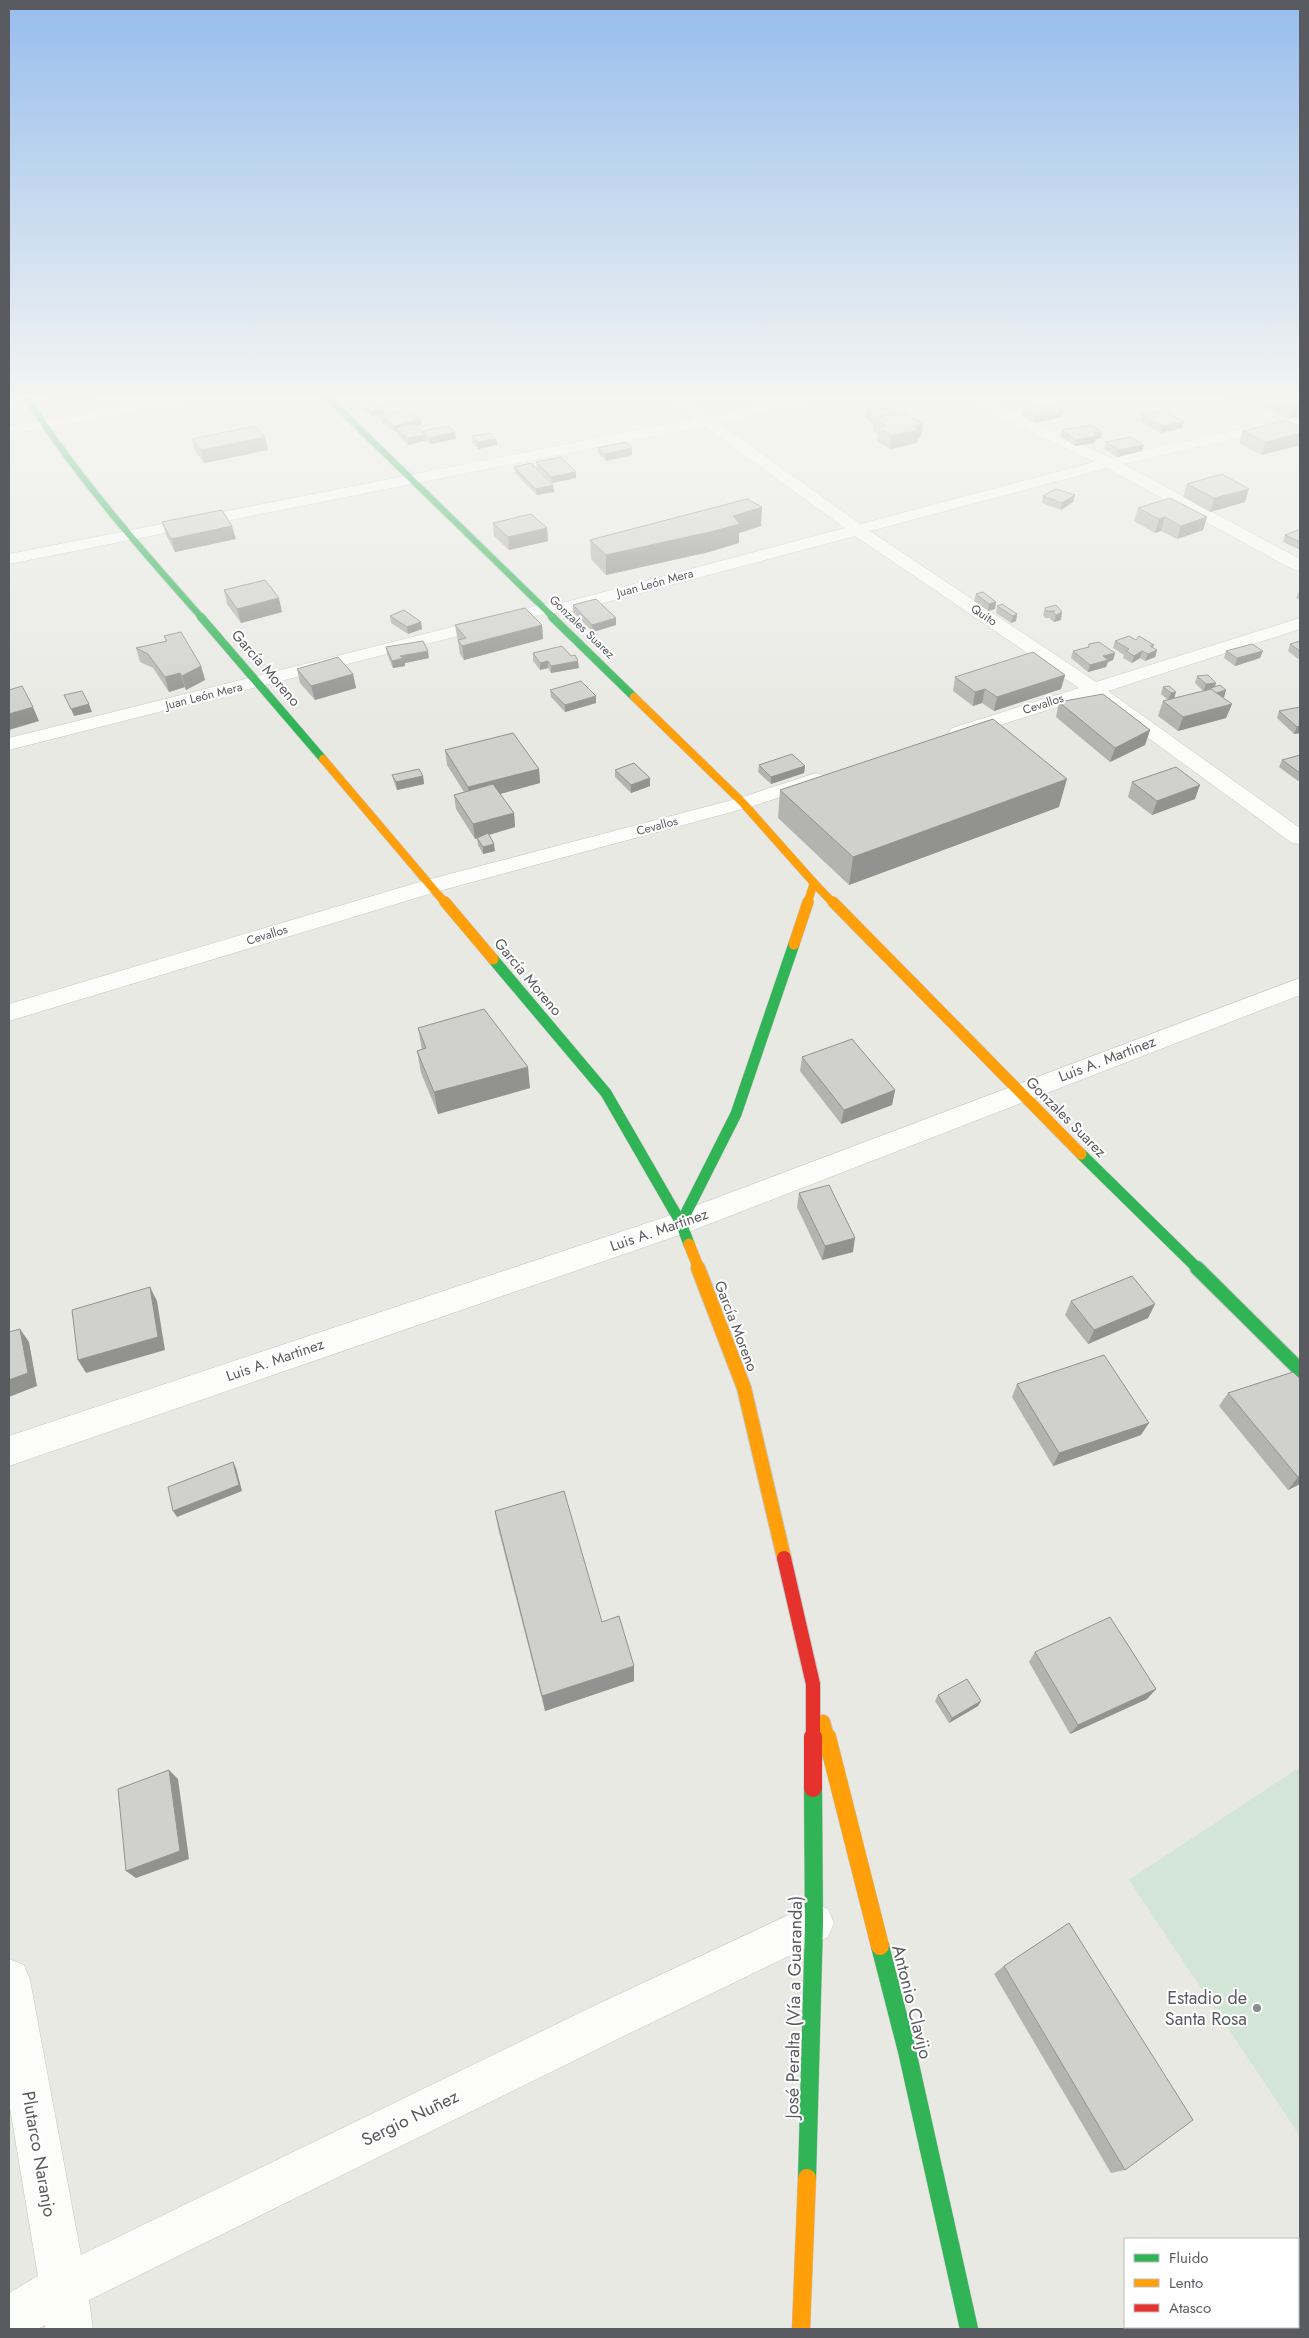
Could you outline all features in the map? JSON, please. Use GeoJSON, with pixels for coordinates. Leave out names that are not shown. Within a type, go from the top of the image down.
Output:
{"type":"FeatureCollection","features":[{"type":"Feature","properties":{"kind":"main road","name":"García Moreno"},"geometry":{"type":"LineString","coordinates":[[103,504],[127,535],[259,683],[606,1093],[681,1223],[744,1388],[813,1684]]}},
{"type":"Feature","properties":{"kind":"main road","name":"Gonzales Suarez"},"geometry":{"type":"LineString","coordinates":[[437,504],[743,803],[814,883],[1020,1092],[1300,1370]]}},
{"type":"Feature","properties":{"kind":"main road"},"geometry":{"type":"LineString","coordinates":[[681,1223],[736,1114],[814,883]]}},
{"type":"Feature","properties":{"kind":"main road","name":"José Peralta (Vía a Guaranda)"},"geometry":{"type":"LineString","coordinates":[[801,2329],[806,2232],[814,1923],[813,1684]]}},
{"type":"Feature","properties":{"kind":"main road","name":"Antonio Clavijo"},"geometry":{"type":"LineString","coordinates":[[813,1684],[907,2051],[969,2329]]}},
{"type":"Feature","properties":{"kind":"street"},"geometry":{"type":"LineString","coordinates":[[9,559],[287,504]]}},
{"type":"Feature","properties":{"kind":"street","name":"Quito"},"geometry":{"type":"LineString","coordinates":[[822,504],[1092,688],[1300,838]]}},
{"type":"Feature","properties":{"kind":"street","name":"Juan León Mera"},"geometry":{"type":"LineString","coordinates":[[9,744],[259,683],[544,609],[567,607],[951,504]]}},
{"type":"Feature","properties":{"kind":"street"},"geometry":{"type":"LineString","coordinates":[[1185,504],[1300,566]]}},
{"type":"Feature","properties":{"kind":"street","name":"Cevallos"},"geometry":{"type":"LineString","coordinates":[[941,738],[1092,688],[1300,623]]}},
{"type":"Feature","properties":{"kind":"street","name":"Cevallos"},"geometry":{"type":"LineString","coordinates":[[9,1013],[431,886],[743,803],[837,772]]}},
{"type":"Feature","properties":{"kind":"street","name":"Luis A. Martinez"},"geometry":{"type":"LineString","coordinates":[[9,1451],[681,1223],[1300,986]]}},
{"type":"Feature","properties":{"kind":"street","name":"Sergio Nuñez"},"geometry":{"type":"LineString","coordinates":[[9,2319],[66,2309],[613,2019],[814,1923]]}},
{"type":"Feature","properties":{"kind":"street","name":"Plutarco Naranjo"},"geometry":{"type":"LineString","coordinates":[[9,1980],[66,2309]]}},
{"type":"Feature","properties":{"kind":"green space","name":"Estadio de Santa Rosa"},"geometry":{"type":"Polygon","coordinates":[[[1300,1767],[1300,2136],[1129,1880],[1300,1767]]]}},
{"type":"Feature","properties":{"kind":"building"},"geometry":{"type":"Polygon","coordinates":[[[727,504],[757,504],[762,507],[733,516],[740,524],[606,555],[590,540],[727,504]]]}},
{"type":"Feature","properties":{"kind":"building"},"geometry":{"type":"Polygon","coordinates":[[[1150,504],[1182,504],[1207,517],[1181,526],[1165,517],[1159,519],[1138,508],[1150,504]]]}},
{"type":"Feature","properties":{"kind":"building"},"geometry":{"type":"Polygon","coordinates":[[[222,510],[232,526],[171,539],[162,522],[222,510]]]}},
{"type":"Feature","properties":{"kind":"building"},"geometry":{"type":"Polygon","coordinates":[[[531,514],[547,528],[508,537],[493,523],[531,514]]]}},
{"type":"Feature","properties":{"kind":"building"},"geometry":{"type":"Polygon","coordinates":[[[1300,531],[1300,542],[1285,535],[1300,531]]]}},
{"type":"Feature","properties":{"kind":"building"},"geometry":{"type":"Polygon","coordinates":[[[265,580],[279,598],[237,609],[224,590],[265,580]]]}},
{"type":"Feature","properties":{"kind":"building"},"geometry":{"type":"Polygon","coordinates":[[[983,592],[996,602],[989,604],[976,594],[983,592]]]}},
{"type":"Feature","properties":{"kind":"building"},"geometry":{"type":"Polygon","coordinates":[[[596,599],[616,618],[592,625],[573,605],[596,599]]]}},
{"type":"Feature","properties":{"kind":"building"},"geometry":{"type":"Polygon","coordinates":[[[1002,604],[1017,614],[1013,616],[997,606],[1002,604]]]}},
{"type":"Feature","properties":{"kind":"building"},"geometry":{"type":"Polygon","coordinates":[[[1056,605],[1062,612],[1056,615],[1052,612],[1055,611],[1046,611],[1045,608],[1056,605]]]}},
{"type":"Feature","properties":{"kind":"building"},"geometry":{"type":"Polygon","coordinates":[[[525,608],[542,625],[462,646],[458,640],[466,638],[455,625],[525,608]]]}},
{"type":"Feature","properties":{"kind":"building"},"geometry":{"type":"Polygon","coordinates":[[[404,610],[421,622],[407,627],[390,616],[404,610]]]}},
{"type":"Feature","properties":{"kind":"building"},"geometry":{"type":"Polygon","coordinates":[[[181,632],[201,666],[182,676],[180,673],[165,677],[148,654],[136,648],[167,641],[164,636],[181,632]]]}},
{"type":"Feature","properties":{"kind":"building"},"geometry":{"type":"Polygon","coordinates":[[[1129,636],[1136,640],[1139,636],[1154,645],[1150,646],[1157,650],[1148,654],[1142,651],[1134,656],[1126,651],[1129,649],[1115,641],[1129,636]]]}},
{"type":"Feature","properties":{"kind":"building"},"geometry":{"type":"Polygon","coordinates":[[[423,641],[428,651],[400,656],[404,658],[392,661],[386,647],[423,641]]]}},
{"type":"Feature","properties":{"kind":"building"},"geometry":{"type":"Polygon","coordinates":[[[1300,641],[1300,651],[1290,644],[1300,641]]]}},
{"type":"Feature","properties":{"kind":"building"},"geometry":{"type":"Polygon","coordinates":[[[1099,642],[1115,653],[1103,656],[1108,660],[1090,665],[1073,651],[1089,647],[1089,644],[1099,642]]]}},
{"type":"Feature","properties":{"kind":"building"},"geometry":{"type":"Polygon","coordinates":[[[1252,644],[1263,651],[1237,658],[1226,651],[1252,644]]]}},
{"type":"Feature","properties":{"kind":"building"},"geometry":{"type":"Polygon","coordinates":[[[562,646],[571,656],[575,655],[578,661],[551,666],[548,661],[540,663],[533,653],[562,646]]]}},
{"type":"Feature","properties":{"kind":"building"},"geometry":{"type":"Polygon","coordinates":[[[1033,652],[1065,675],[997,697],[985,689],[975,692],[955,677],[1033,652]]]}},
{"type":"Feature","properties":{"kind":"building"},"geometry":{"type":"Polygon","coordinates":[[[338,657],[353,674],[311,686],[297,669],[338,657]]]}},
{"type":"Feature","properties":{"kind":"building"},"geometry":{"type":"Polygon","coordinates":[[[1208,675],[1216,683],[1206,684],[1197,676],[1208,675]]]}},
{"type":"Feature","properties":{"kind":"building"},"geometry":{"type":"Polygon","coordinates":[[[581,681],[596,696],[565,705],[550,690],[581,681]]]}},
{"type":"Feature","properties":{"kind":"building"},"geometry":{"type":"Polygon","coordinates":[[[1220,685],[1226,690],[1216,693],[1208,689],[1220,685]]]}},
{"type":"Feature","properties":{"kind":"building"},"geometry":{"type":"Polygon","coordinates":[[[22,686],[33,707],[9,714],[9,690],[22,686]]]}},
{"type":"Feature","properties":{"kind":"building"},"geometry":{"type":"Polygon","coordinates":[[[1169,686],[1176,692],[1171,693],[1163,687],[1169,686]]]}},
{"type":"Feature","properties":{"kind":"building"},"geometry":{"type":"Polygon","coordinates":[[[1211,689],[1232,704],[1183,717],[1163,701],[1211,689]]]}},
{"type":"Feature","properties":{"kind":"building"},"geometry":{"type":"Polygon","coordinates":[[[82,691],[89,704],[71,709],[64,695],[82,691]]]}},
{"type":"Feature","properties":{"kind":"building"},"geometry":{"type":"Polygon","coordinates":[[[1103,694],[1150,730],[1115,748],[1059,702],[1103,694]]]}},
{"type":"Feature","properties":{"kind":"building"},"geometry":{"type":"Polygon","coordinates":[[[1300,707],[1300,726],[1297,727],[1279,711],[1300,707]]]}},
{"type":"Feature","properties":{"kind":"building"},"geometry":{"type":"Polygon","coordinates":[[[993,719],[1067,779],[853,857],[780,790],[993,719]]]}},
{"type":"Feature","properties":{"kind":"building"},"geometry":{"type":"Polygon","coordinates":[[[513,733],[539,769],[468,787],[445,750],[513,733]]]}},
{"type":"Feature","properties":{"kind":"building"},"geometry":{"type":"Polygon","coordinates":[[[792,754],[805,766],[771,777],[759,765],[792,754]]]}},
{"type":"Feature","properties":{"kind":"building"},"geometry":{"type":"Polygon","coordinates":[[[1300,755],[1300,773],[1282,760],[1300,755]]]}},
{"type":"Feature","properties":{"kind":"building"},"geometry":{"type":"Polygon","coordinates":[[[634,763],[650,778],[631,785],[615,770],[634,763]]]}},
{"type":"Feature","properties":{"kind":"building"},"geometry":{"type":"Polygon","coordinates":[[[1176,767],[1200,785],[1157,801],[1132,782],[1176,767]]]}},
{"type":"Feature","properties":{"kind":"building"},"geometry":{"type":"Polygon","coordinates":[[[419,769],[423,776],[396,782],[392,775],[419,769]]]}},
{"type":"Feature","properties":{"kind":"building"},"geometry":{"type":"Polygon","coordinates":[[[493,784],[514,813],[473,824],[454,795],[493,784]]]}},
{"type":"Feature","properties":{"kind":"building"},"geometry":{"type":"Polygon","coordinates":[[[488,833],[494,844],[483,847],[477,838],[488,833]]]}},
{"type":"Feature","properties":{"kind":"building"},"geometry":{"type":"Polygon","coordinates":[[[484,1009],[528,1067],[434,1092],[417,1051],[426,1048],[418,1028],[484,1009]]]}},
{"type":"Feature","properties":{"kind":"building"},"geometry":{"type":"Polygon","coordinates":[[[852,1039],[895,1090],[844,1110],[802,1057],[852,1039]]]}},
{"type":"Feature","properties":{"kind":"building"},"geometry":{"type":"Polygon","coordinates":[[[829,1185],[855,1238],[825,1246],[799,1193],[829,1185]]]}},
{"type":"Feature","properties":{"kind":"building"},"geometry":{"type":"Polygon","coordinates":[[[1132,1276],[1155,1304],[1094,1330],[1071,1301],[1132,1276]]]}},
{"type":"Feature","properties":{"kind":"building"},"geometry":{"type":"Polygon","coordinates":[[[150,1287],[158,1337],[78,1360],[72,1310],[150,1287]]]}},
{"type":"Feature","properties":{"kind":"building"},"geometry":{"type":"Polygon","coordinates":[[[20,1329],[28,1373],[9,1380],[9,1332],[20,1329]]]}},
{"type":"Feature","properties":{"kind":"building"},"geometry":{"type":"Polygon","coordinates":[[[1104,1355],[1149,1423],[1059,1453],[1017,1384],[1104,1355]]]}},
{"type":"Feature","properties":{"kind":"building"},"geometry":{"type":"Polygon","coordinates":[[[1293,1372],[1300,1379],[1300,1476],[1298,1477],[1228,1393],[1293,1372]]]}},
{"type":"Feature","properties":{"kind":"building"},"geometry":{"type":"Polygon","coordinates":[[[233,1462],[239,1485],[173,1511],[168,1487],[233,1462]]]}},
{"type":"Feature","properties":{"kind":"building"},"geometry":{"type":"Polygon","coordinates":[[[564,1491],[602,1622],[619,1616],[634,1666],[542,1696],[495,1511],[564,1491]]]}},
{"type":"Feature","properties":{"kind":"building"},"geometry":{"type":"Polygon","coordinates":[[[1110,1617],[1156,1689],[1078,1725],[1035,1652],[1110,1617]]]}},
{"type":"Feature","properties":{"kind":"building"},"geometry":{"type":"Polygon","coordinates":[[[967,1679],[981,1701],[952,1718],[938,1695],[967,1679]]]}},
{"type":"Feature","properties":{"kind":"building"},"geometry":{"type":"Polygon","coordinates":[[[169,1770],[180,1851],[126,1871],[118,1789],[169,1770]]]}},
{"type":"Feature","properties":{"kind":"building"},"geometry":{"type":"Polygon","coordinates":[[[1069,1923],[1193,2120],[1125,2170],[1004,1966],[1069,1923]]]}},
{"type":"Feature","properties":{"kind":"traffic: fast"},"geometry":{"type":"LineString","coordinates":[[103,504],[323,759]]}},
{"type":"Feature","properties":{"kind":"traffic: fast"},"geometry":{"type":"LineString","coordinates":[[437,504],[634,697]]}},
{"type":"Feature","properties":{"kind":"traffic: fast"},"geometry":{"type":"LineString","coordinates":[[681,1223],[736,1114],[794,944]]}},
{"type":"Feature","properties":{"kind":"traffic: fast"},"geometry":{"type":"LineString","coordinates":[[493,959],[606,1093],[681,1223],[689,1244]]}},
{"type":"Feature","properties":{"kind":"traffic: fast"},"geometry":{"type":"LineString","coordinates":[[1081,1154],[1300,1370]]}},
{"type":"Feature","properties":{"kind":"traffic: fast"},"geometry":{"type":"LineString","coordinates":[[807,2178],[814,1923],[813,1788]]}},
{"type":"Feature","properties":{"kind":"traffic: fast"},"geometry":{"type":"LineString","coordinates":[[880,1946],[907,2051],[969,2329]]}},
{"type":"Feature","properties":{"kind":"traffic: slow"},"geometry":{"type":"LineString","coordinates":[[634,697],[743,803],[814,883],[794,944]]}},
{"type":"Feature","properties":{"kind":"traffic: slow"},"geometry":{"type":"LineString","coordinates":[[323,759],[493,959]]}},
{"type":"Feature","properties":{"kind":"traffic: slow"},"geometry":{"type":"LineString","coordinates":[[814,883],[1081,1154]]}},
{"type":"Feature","properties":{"kind":"traffic: slow"},"geometry":{"type":"LineString","coordinates":[[689,1244],[744,1388],[784,1558]]}},
{"type":"Feature","properties":{"kind":"traffic: slow"},"geometry":{"type":"LineString","coordinates":[[823,1722],[880,1946]]}},
{"type":"Feature","properties":{"kind":"traffic: slow"},"geometry":{"type":"LineString","coordinates":[[801,2329],[807,2178]]}},
{"type":"Feature","properties":{"kind":"traffic: jam"},"geometry":{"type":"LineString","coordinates":[[784,1558],[813,1684],[813,1788]]}},
{"type":"Feature","properties":{"kind":"place","name":"Estadio de Santa Rosa"},"geometry":{"type":"Point","coordinates":[1257,2008]}}]}
